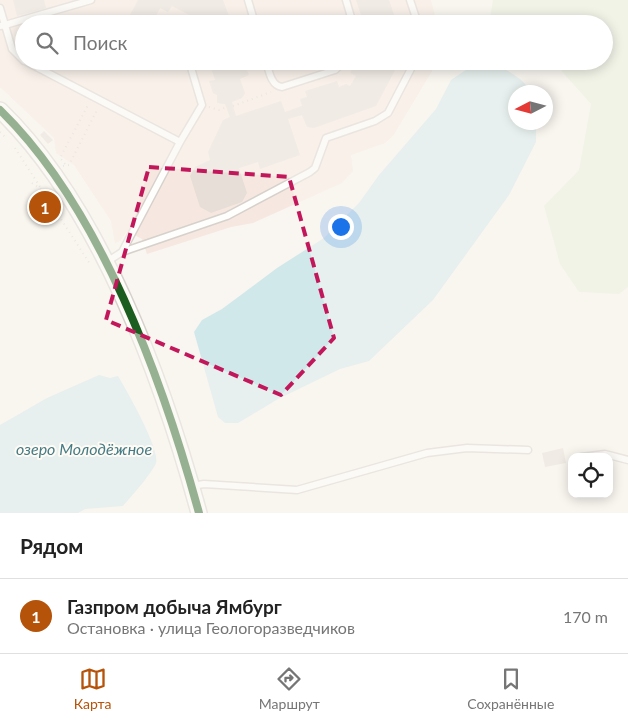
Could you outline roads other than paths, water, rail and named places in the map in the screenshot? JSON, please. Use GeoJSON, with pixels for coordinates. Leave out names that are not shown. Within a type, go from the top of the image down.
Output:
{"type":"FeatureCollection","features":[{"type":"Feature","properties":{"kind":"street"},"geometry":{"type":"LineString","coordinates":[[0,110],[34,147],[52,173],[87,228],[105,263],[154,370],[199,513]]}},
{"type":"Feature","properties":{"kind":"lane"},"geometry":{"type":"LineString","coordinates":[[38,15],[91,0]]}},
{"type":"Feature","properties":{"kind":"lane"},"geometry":{"type":"LineString","coordinates":[[248,0],[252,15]]}},
{"type":"Feature","properties":{"kind":"lane"},"geometry":{"type":"LineString","coordinates":[[346,0],[350,15]]}},
{"type":"Feature","properties":{"kind":"lane"},"geometry":{"type":"LineString","coordinates":[[410,0],[415,15]]}},
{"type":"Feature","properties":{"kind":"lane"},"geometry":{"type":"LineString","coordinates":[[0,8],[2,25],[15,52]]}},
{"type":"Feature","properties":{"kind":"lane"},"geometry":{"type":"LineString","coordinates":[[2,25],[15,21]]}},
{"type":"Feature","properties":{"kind":"lane"},"geometry":{"type":"LineString","coordinates":[[41,70],[180,142]]}},
{"type":"Feature","properties":{"kind":"lane"},"geometry":{"type":"LineString","coordinates":[[122,252],[202,104],[192,70]]}},
{"type":"Feature","properties":{"kind":"lane"},"geometry":{"type":"LineString","coordinates":[[269,70],[273,82],[282,88],[335,70]]}},
{"type":"Feature","properties":{"kind":"lane"},"geometry":{"type":"LineString","coordinates":[[105,263],[122,252],[227,216],[310,172],[315,168],[326,138],[375,121],[388,113],[410,70]]}},
{"type":"Feature","properties":{"kind":"lane"},"geometry":{"type":"LineString","coordinates":[[192,486],[204,484],[297,490],[427,453],[467,448],[528,450]]}},
{"type":"Feature","properties":{"kind":"lane"},"geometry":{"type":"LineString","coordinates":[[613,456],[628,460]]}},
{"type":"Feature","properties":{"kind":"water"},"geometry":{"type":"Polygon","coordinates":[[[466,70],[507,70],[526,85],[508,85],[508,130],[536,130],[536,142],[509,195],[433,300],[369,361],[340,369],[278,399],[238,423],[225,423],[218,417],[194,332],[202,320],[222,309],[277,268],[324,238],[359,203],[379,175],[436,109],[451,80],[466,70]]]}},
{"type":"Feature","properties":{"kind":"water","name":"озеро Молодёжное"},"geometry":{"type":"Polygon","coordinates":[[[99,375],[110,378],[118,376],[135,406],[148,433],[156,456],[156,463],[151,472],[123,506],[85,509],[78,513],[0,513],[0,425],[47,398],[99,375]]]}},
{"type":"Feature","properties":{"kind":"place","name":"Газпром добыча Ямбург"},"geometry":{"type":"Point","coordinates":[45,207]}}]}
